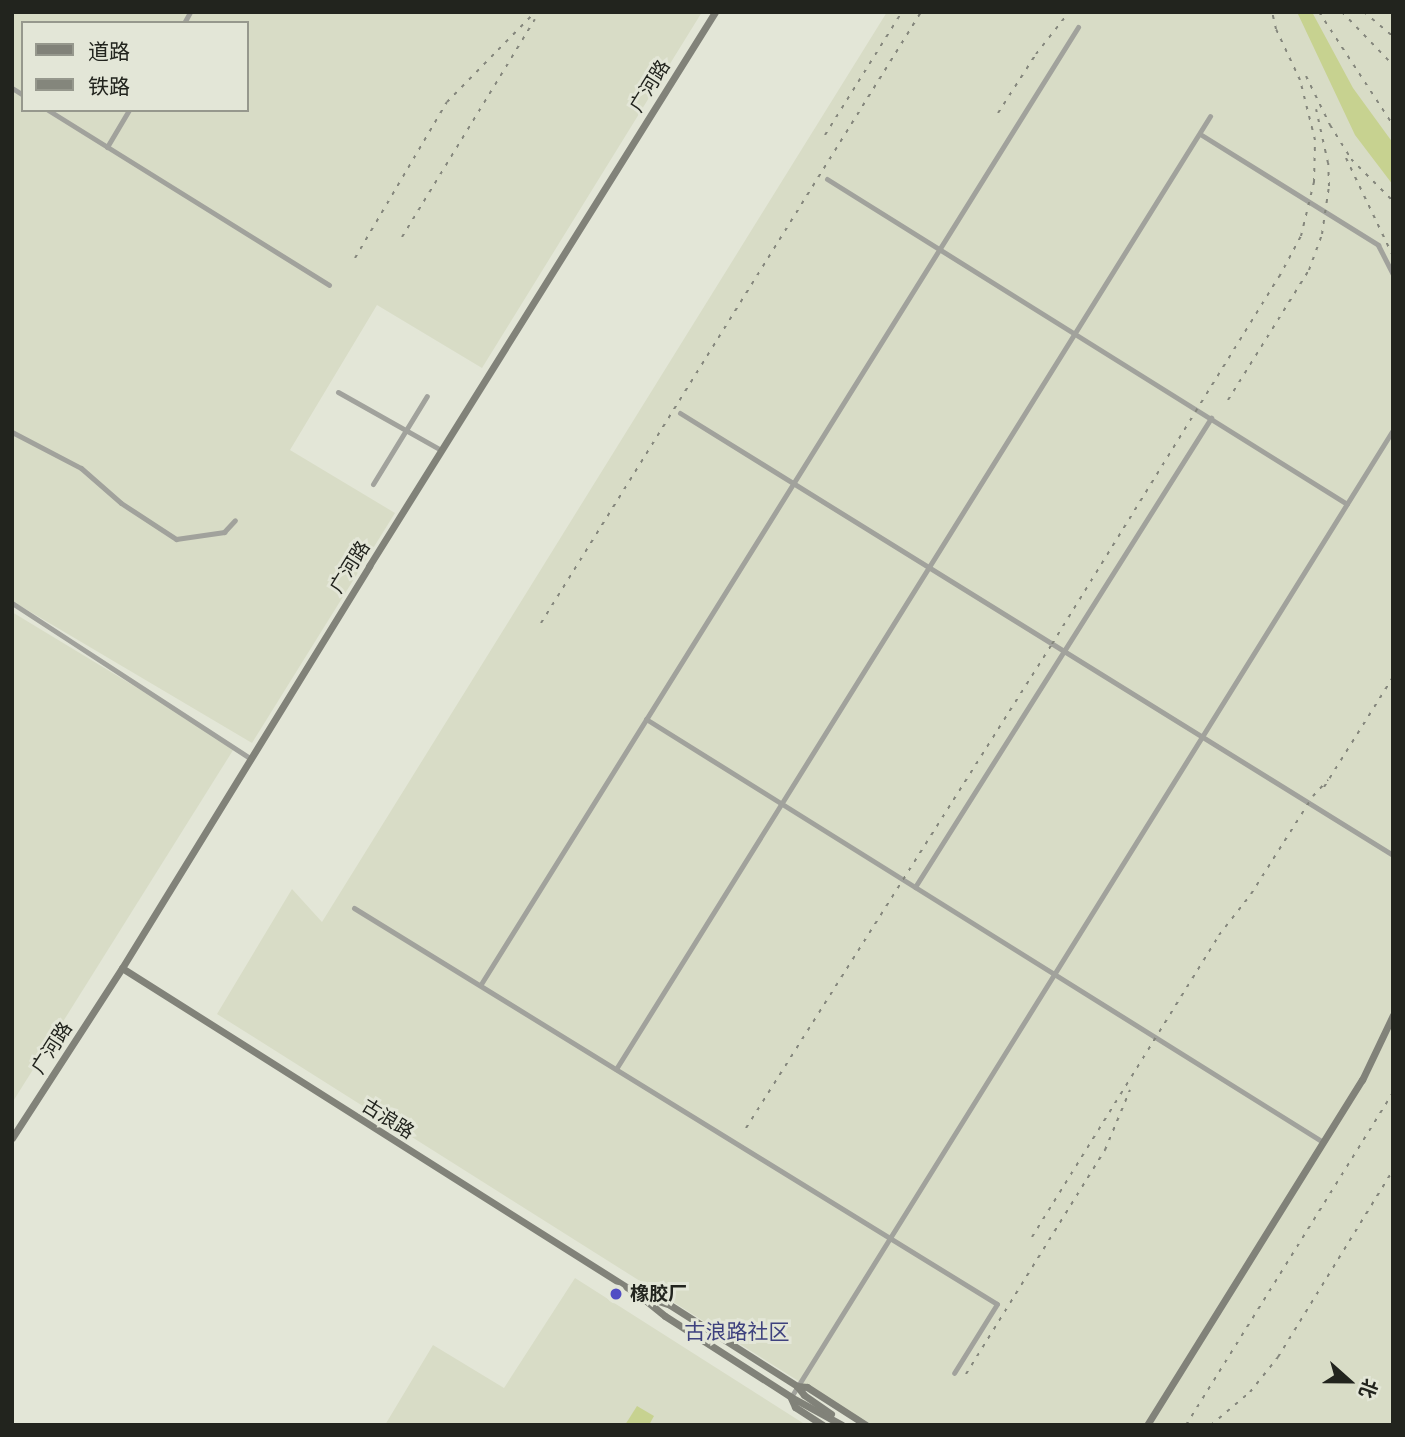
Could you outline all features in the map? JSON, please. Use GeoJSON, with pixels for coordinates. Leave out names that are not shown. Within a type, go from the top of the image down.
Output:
{"type":"FeatureCollection","features":[{"type":"Feature","properties":{"kind":"street","name":"广河路"},"geometry":{"type":"LineString","coordinates":[[12,1138],[122,968],[715,12]]}},
{"type":"Feature","properties":{"kind":"street"},"geometry":{"type":"LineString","coordinates":[[481,984],[1077,27]]}},
{"type":"Feature","properties":{"kind":"street"},"geometry":{"type":"LineString","coordinates":[[51,112],[329,285]]}},
{"type":"Feature","properties":{"kind":"street"},"geometry":{"type":"LineString","coordinates":[[107,147],[129,112]]}},
{"type":"Feature","properties":{"kind":"street"},"geometry":{"type":"LineString","coordinates":[[616,1069],[1210,117]]}},
{"type":"Feature","properties":{"kind":"street"},"geometry":{"type":"LineString","coordinates":[[1200,134],[1378,245],[1393,274]]}},
{"type":"Feature","properties":{"kind":"street"},"geometry":{"type":"LineString","coordinates":[[827,179],[1346,504]]}},
{"type":"Feature","properties":{"kind":"street"},"geometry":{"type":"LineString","coordinates":[[338,392],[405,431],[412,431],[441,450]]}},
{"type":"Feature","properties":{"kind":"street"},"geometry":{"type":"LineString","coordinates":[[373,484],[427,396]]}},
{"type":"Feature","properties":{"kind":"street"},"geometry":{"type":"LineString","coordinates":[[680,413],[1393,855]]}},
{"type":"Feature","properties":{"kind":"street"},"geometry":{"type":"LineString","coordinates":[[915,887],[1211,418]]}},
{"type":"Feature","properties":{"kind":"street"},"geometry":{"type":"LineString","coordinates":[[791,1397],[1393,430]]}},
{"type":"Feature","properties":{"kind":"street"},"geometry":{"type":"LineString","coordinates":[[12,432],[81,468],[121,503],[176,539],[224,533],[234,520]]}},
{"type":"Feature","properties":{"kind":"street"},"geometry":{"type":"LineString","coordinates":[[12,603],[250,758]]}},
{"type":"Feature","properties":{"kind":"street"},"geometry":{"type":"LineString","coordinates":[[646,719],[1323,1142]]}},
{"type":"Feature","properties":{"kind":"street"},"geometry":{"type":"LineString","coordinates":[[354,908],[997,1304],[954,1373]]}},
{"type":"Feature","properties":{"kind":"street","name":"古浪路"},"geometry":{"type":"LineString","coordinates":[[122,968],[639,1295],[665,1317],[791,1397],[844,1425]]}},
{"type":"Feature","properties":{"kind":"street"},"geometry":{"type":"LineString","coordinates":[[1147,1425],[1362,1080],[1393,1015]]}},
{"type":"Feature","properties":{"kind":"street","name":"古浪路"},"geometry":{"type":"LineString","coordinates":[[639,1295],[670,1305],[797,1386],[804,1395],[844,1425]]}},
{"type":"Feature","properties":{"kind":"street","name":"古浪路"},"geometry":{"type":"LineString","coordinates":[[797,1386],[807,1387],[866,1425]]}},
{"type":"Feature","properties":{"kind":"street","name":"古浪路"},"geometry":{"type":"LineString","coordinates":[[791,1397],[795,1407],[823,1425]]}},
{"type":"Feature","properties":{"kind":"shaded area"},"geometry":{"type":"Polygon","coordinates":[[[12,12],[702,12],[482,368],[377,305],[290,450],[395,513],[252,743],[12,601],[12,12]]]}},
{"type":"Feature","properties":{"kind":"shaded area"},"geometry":{"type":"Polygon","coordinates":[[[887,12],[1393,12],[1393,1425],[868,1425],[217,1014],[292,889],[322,922],[887,12]]]}},
{"type":"Feature","properties":{"kind":"shaded area"},"geometry":{"type":"Polygon","coordinates":[[[12,612],[235,747],[12,1103],[12,612]]]}},
{"type":"Feature","properties":{"kind":"shaded area"},"geometry":{"type":"Polygon","coordinates":[[[575,1278],[806,1425],[385,1425],[433,1345],[504,1388],[575,1278]]]}},
{"type":"Feature","properties":{"kind":"green space"},"geometry":{"type":"Polygon","coordinates":[[[1297,12],[1312,12],[1353,88],[1393,143],[1393,185],[1355,135],[1297,12]]]}},
{"type":"Feature","properties":{"kind":"green space"},"geometry":{"type":"Polygon","coordinates":[[[637,1406],[654,1416],[649,1425],[625,1425],[637,1406]]]}},
{"type":"Feature","properties":{"kind":"railway"},"geometry":{"type":"LineString","coordinates":[[355,258],[447,102],[535,12]]}},
{"type":"Feature","properties":{"kind":"railway"},"geometry":{"type":"LineString","coordinates":[[825,135],[902,12]]}},
{"type":"Feature","properties":{"kind":"railway"},"geometry":{"type":"LineString","coordinates":[[541,623],[921,12]]}},
{"type":"Feature","properties":{"kind":"railway"},"geometry":{"type":"LineString","coordinates":[[998,113],[1036,54],[1069,12]]}},
{"type":"Feature","properties":{"kind":"railway"},"geometry":{"type":"LineString","coordinates":[[746,1128],[1052,644],[1279,277],[1301,236],[1314,182],[1315,140],[1300,80],[1276,29],[1272,12]]}},
{"type":"Feature","properties":{"kind":"railway"},"geometry":{"type":"LineString","coordinates":[[1319,12],[1393,125]]}},
{"type":"Feature","properties":{"kind":"railway"},"geometry":{"type":"LineString","coordinates":[[1342,12],[1393,65]]}},
{"type":"Feature","properties":{"kind":"railway"},"geometry":{"type":"LineString","coordinates":[[1364,12],[1393,36]]}},
{"type":"Feature","properties":{"kind":"railway"},"geometry":{"type":"LineString","coordinates":[[402,237],[535,19]]}},
{"type":"Feature","properties":{"kind":"railway"},"geometry":{"type":"LineString","coordinates":[[1306,76],[1330,125],[1351,159],[1393,201]]}},
{"type":"Feature","properties":{"kind":"railway"},"geometry":{"type":"LineString","coordinates":[[1228,400],[1309,270],[1322,234],[1329,186],[1328,163],[1316,109]]}},
{"type":"Feature","properties":{"kind":"railway"},"geometry":{"type":"LineString","coordinates":[[1346,158],[1393,256]]}},
{"type":"Feature","properties":{"kind":"railway"},"geometry":{"type":"LineString","coordinates":[[1324,787],[1393,677]]}},
{"type":"Feature","properties":{"kind":"railway"},"geometry":{"type":"LineString","coordinates":[[1032,1237],[1219,935],[1251,894],[1313,796],[1328,780]]}},
{"type":"Feature","properties":{"kind":"railway"},"geometry":{"type":"LineString","coordinates":[[966,1374],[1105,1150],[1130,1090]]}},
{"type":"Feature","properties":{"kind":"railway"},"geometry":{"type":"LineString","coordinates":[[1186,1425],[1393,1093]]}},
{"type":"Feature","properties":{"kind":"railway"},"geometry":{"type":"LineString","coordinates":[[1211,1425],[1250,1392],[1278,1357],[1393,1170]]}},
{"type":"Feature","properties":{"kind":"place","name":"橡胶厂"},"geometry":{"type":"Point","coordinates":[616,1294]}},
{"type":"Feature","properties":{"kind":"district","name":"古浪路社区"},"geometry":{"type":"Point","coordinates":[737,1332]}}]}
